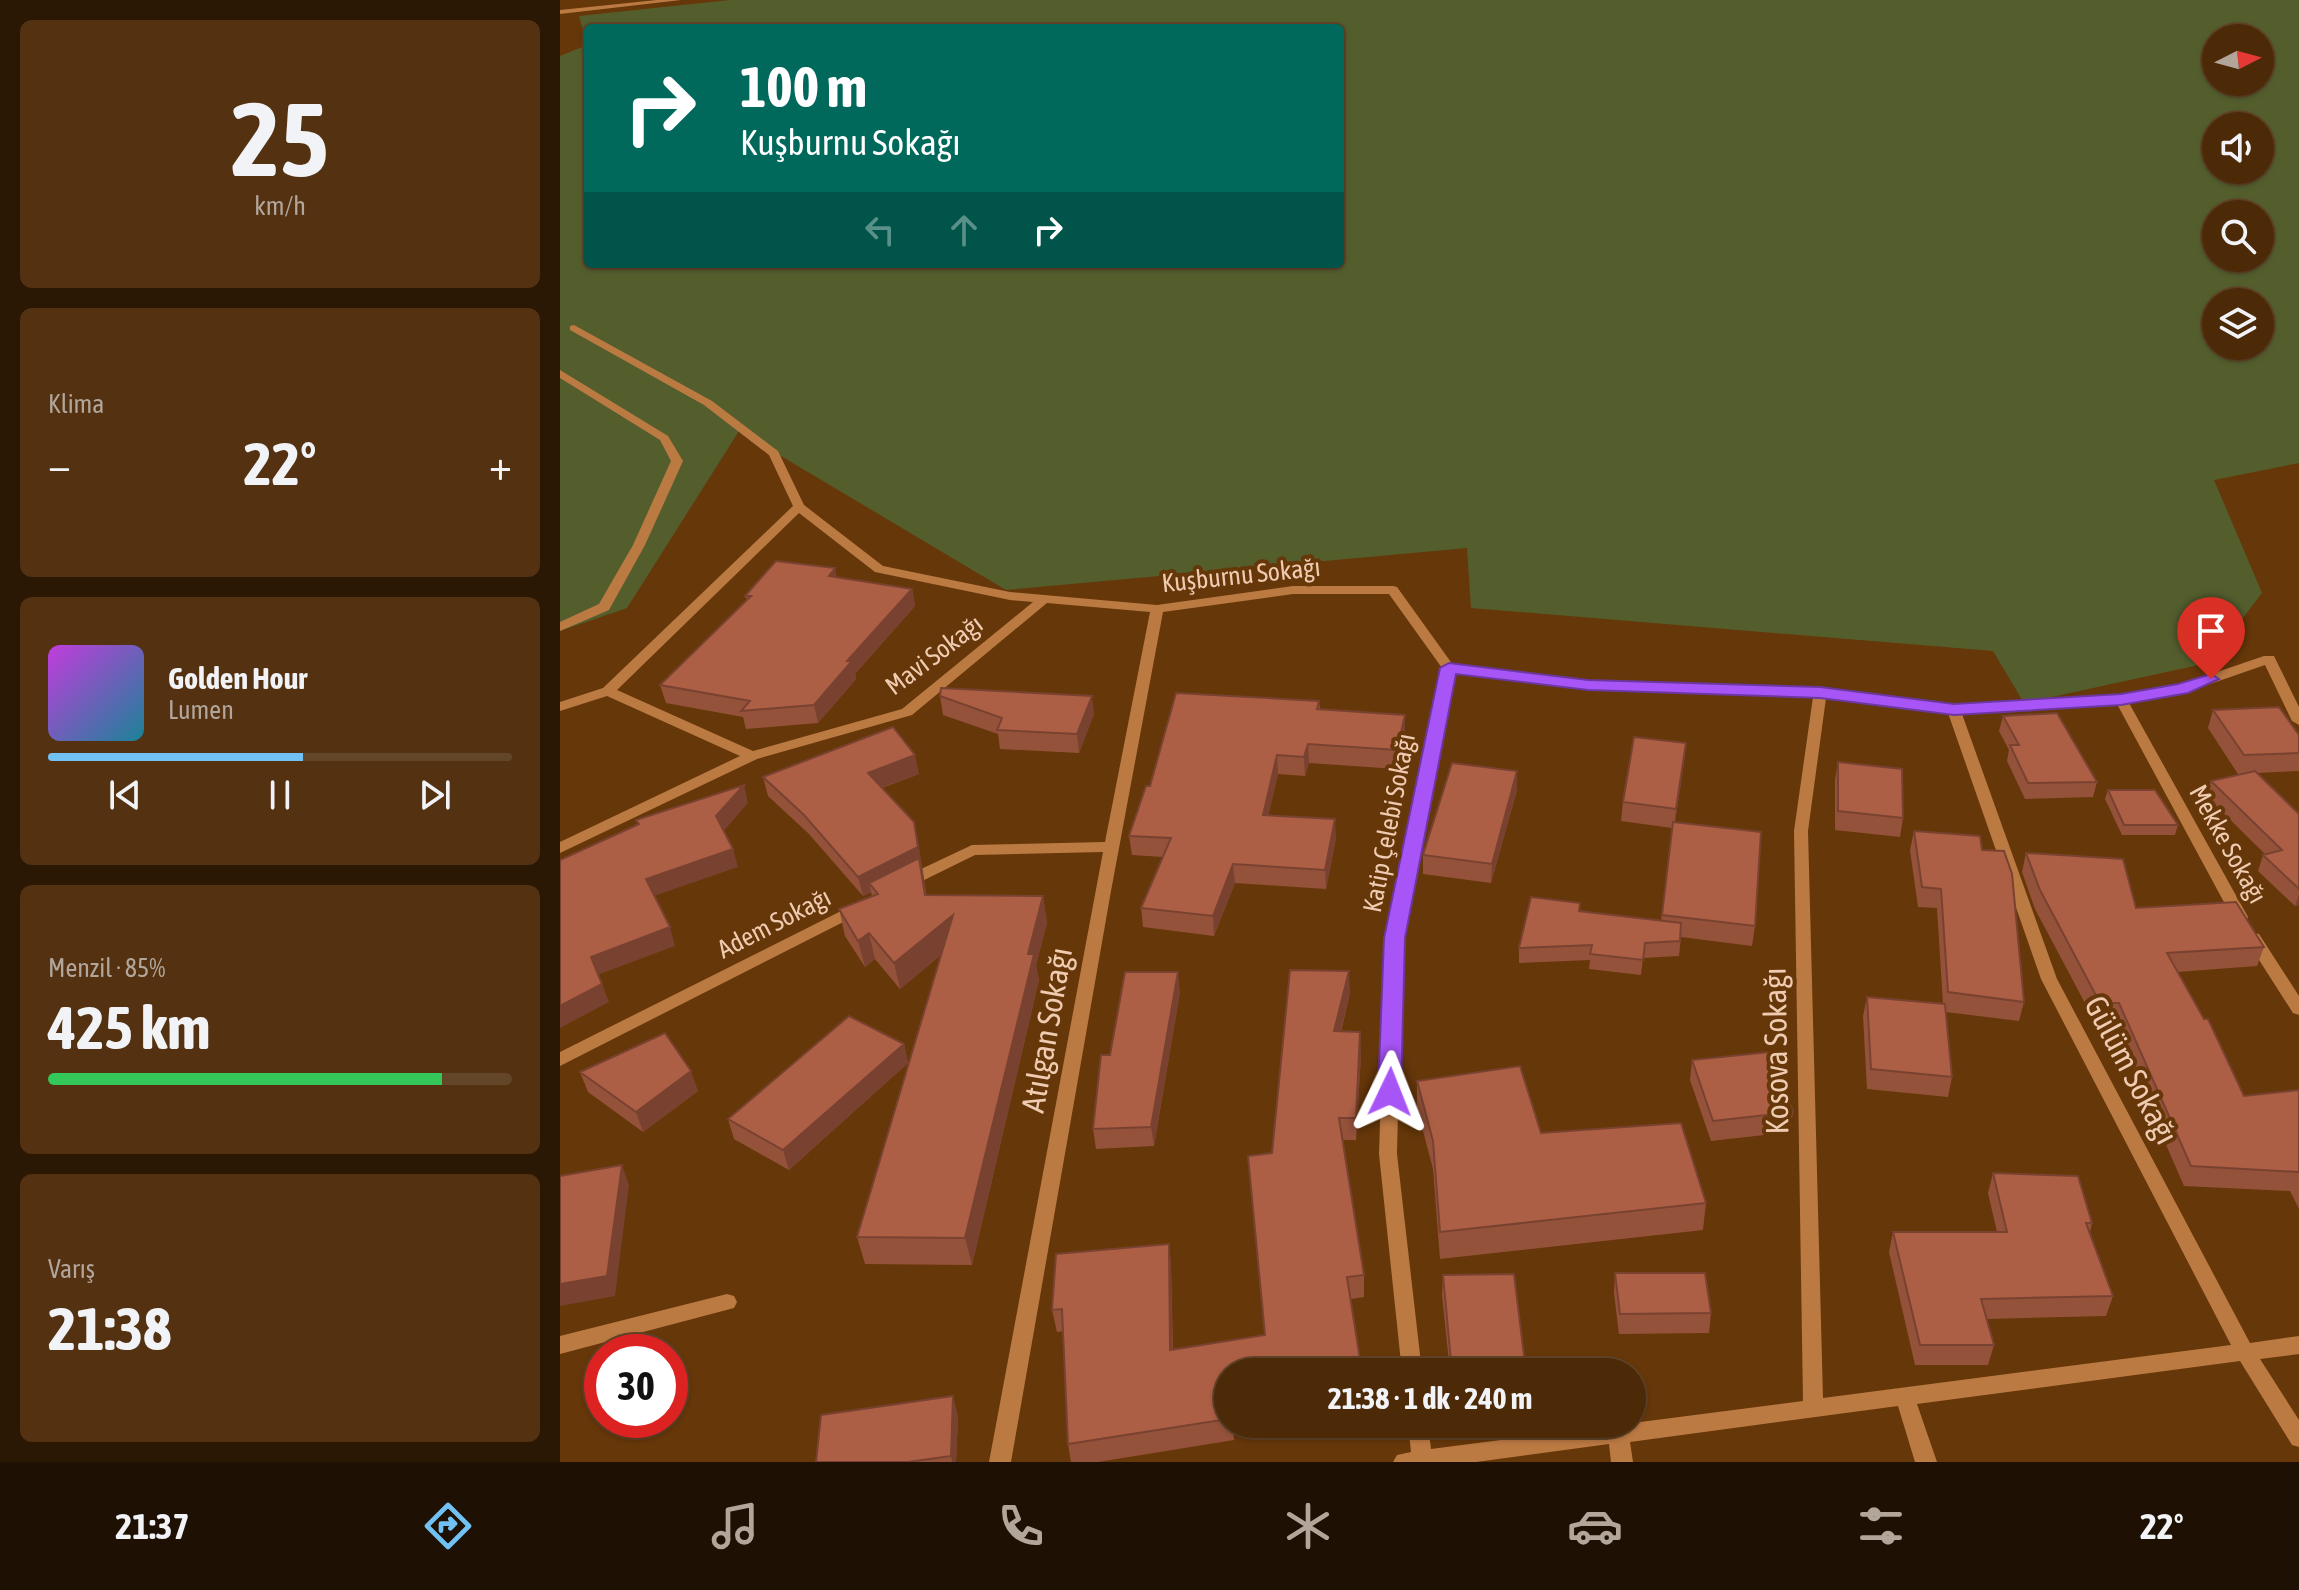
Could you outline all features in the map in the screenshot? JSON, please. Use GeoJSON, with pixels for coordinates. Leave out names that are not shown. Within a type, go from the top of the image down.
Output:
{"type":"FeatureCollection","features":[{"type":"Feature","properties":{"kind":"street"},"geometry":{"type":"LineString","coordinates":[[560,12],[678,0]]}},
{"type":"Feature","properties":{"kind":"street"},"geometry":{"type":"LineString","coordinates":[[560,707],[608,691],[799,507],[774,453],[708,403],[574,328]]}},
{"type":"Feature","properties":{"kind":"street"},"geometry":{"type":"LineString","coordinates":[[560,373],[664,438],[677,461],[639,545],[604,607],[560,627]]}},
{"type":"Feature","properties":{"kind":"street","name":"Kuşburnu Sokağı"},"geometry":{"type":"LineString","coordinates":[[799,507],[879,569],[1010,596],[1157,609],[1293,590],[1393,590],[1449,668]]}},
{"type":"Feature","properties":{"kind":"street","name":"Mavi Sokağı"},"geometry":{"type":"LineString","coordinates":[[560,848],[752,756],[907,712],[1044,599]]}},
{"type":"Feature","properties":{"kind":"street","name":"Atılgan Sokağı"},"geometry":{"type":"LineString","coordinates":[[1000,1462],[1157,609]]}},
{"type":"Feature","properties":{"kind":"street"},"geometry":{"type":"LineString","coordinates":[[1449,668],[1588,685],[1820,693],[1954,710],[2121,700],[2182,689],[2269,659],[2299,721]]}},
{"type":"Feature","properties":{"kind":"street","name":"Katip Çelebi Sokağı"},"geometry":{"type":"LineString","coordinates":[[1410,1358],[1388,1154],[1394,938],[1449,668]]}},
{"type":"Feature","properties":{"kind":"street"},"geometry":{"type":"LineString","coordinates":[[608,691],[752,756]]}},
{"type":"Feature","properties":{"kind":"street","name":"Kosova Sokağı"},"geometry":{"type":"LineString","coordinates":[[1813,1409],[1801,831],[1820,693]]}},
{"type":"Feature","properties":{"kind":"street","name":"Mekke Sokağı"},"geometry":{"type":"LineString","coordinates":[[2121,700],[2240,916],[2299,1009]]}},
{"type":"Feature","properties":{"kind":"street","name":"Gülüm Sokağı"},"geometry":{"type":"LineString","coordinates":[[1954,710],[2049,979],[2245,1352],[2299,1438]]}},
{"type":"Feature","properties":{"kind":"street","name":"Adem Sokağı"},"geometry":{"type":"LineString","coordinates":[[560,1060],[972,850],[1111,847]]}},
{"type":"Feature","properties":{"kind":"street"},"geometry":{"type":"LineString","coordinates":[[560,1345],[727,1302]]}},
{"type":"Feature","properties":{"kind":"street"},"geometry":{"type":"LineString","coordinates":[[1646,1430],[2299,1345]]}},
{"type":"Feature","properties":{"kind":"street"},"geometry":{"type":"LineString","coordinates":[[1905,1397],[1926,1462]]}},
{"type":"Feature","properties":{"kind":"street"},"geometry":{"type":"LineString","coordinates":[[1416,1438],[1413,1461],[1588,1438]]}},
{"type":"Feature","properties":{"kind":"street"},"geometry":{"type":"LineString","coordinates":[[1619,1438],[1622,1462]]}},
{"type":"Feature","properties":{"kind":"green space"},"geometry":{"type":"Polygon","coordinates":[[[730,0],[2299,0],[2299,463],[2214,480],[2262,593],[2208,663],[2024,703],[1993,651],[1471,608],[1467,548],[1006,590],[739,431],[627,608],[560,631],[560,56],[584,46],[584,268],[1344,268],[1344,24],[584,24],[584,34],[579,16],[730,0]]]}},
{"type":"Feature","properties":{"kind":"building"},"geometry":{"type":"Polygon","coordinates":[[[776,561],[835,568],[829,576],[912,589],[847,661],[852,661],[814,705],[741,711],[750,701],[660,685],[751,596],[745,596],[776,561]]]}},
{"type":"Feature","properties":{"kind":"building"},"geometry":{"type":"Polygon","coordinates":[[[941,688],[1092,696],[1077,734],[997,730],[1002,718],[940,696],[941,688]]]}},
{"type":"Feature","properties":{"kind":"building"},"geometry":{"type":"Polygon","coordinates":[[[1176,693],[1319,701],[1317,709],[1405,715],[1397,750],[1308,744],[1304,757],[1277,755],[1263,815],[1335,819],[1325,870],[1233,864],[1213,916],[1141,908],[1171,838],[1129,836],[1146,786],[1150,786],[1176,693]]]}},
{"type":"Feature","properties":{"kind":"building"},"geometry":{"type":"Polygon","coordinates":[[[2279,707],[2299,735],[2299,753],[2244,755],[2213,710],[2279,707]]]}},
{"type":"Feature","properties":{"kind":"building"},"geometry":{"type":"Polygon","coordinates":[[[2057,713],[2097,782],[2028,783],[2010,745],[2019,745],[2003,716],[2057,713]]]}},
{"type":"Feature","properties":{"kind":"building"},"geometry":{"type":"Polygon","coordinates":[[[893,727],[915,755],[868,773],[914,822],[918,847],[858,877],[804,815],[763,777],[893,727]]]}},
{"type":"Feature","properties":{"kind":"building"},"geometry":{"type":"Polygon","coordinates":[[[1634,737],[1686,743],[1676,809],[1623,802],[1634,737]]]}},
{"type":"Feature","properties":{"kind":"building"},"geometry":{"type":"Polygon","coordinates":[[[1838,762],[1902,769],[1903,818],[1838,811],[1838,762]]]}},
{"type":"Feature","properties":{"kind":"building"},"geometry":{"type":"Polygon","coordinates":[[[1452,763],[1517,771],[1492,864],[1423,855],[1452,763]]]}},
{"type":"Feature","properties":{"kind":"building"},"geometry":{"type":"Polygon","coordinates":[[[2255,771],[2299,814],[2299,889],[2263,855],[2282,850],[2211,781],[2255,771]]]}},
{"type":"Feature","properties":{"kind":"building"},"geometry":{"type":"Polygon","coordinates":[[[744,785],[716,816],[733,849],[646,879],[670,927],[591,957],[602,984],[560,1006],[560,860],[639,824],[636,820],[744,785]]]}},
{"type":"Feature","properties":{"kind":"building"},"geometry":{"type":"Polygon","coordinates":[[[2108,790],[2155,790],[2178,825],[2124,825],[2108,790]]]}},
{"type":"Feature","properties":{"kind":"building"},"geometry":{"type":"Polygon","coordinates":[[[1673,822],[1761,832],[1755,926],[1662,915],[1673,822]]]}},
{"type":"Feature","properties":{"kind":"building"},"geometry":{"type":"Polygon","coordinates":[[[1914,831],[1980,836],[1982,850],[2004,851],[2012,874],[2024,1002],[1948,992],[1941,889],[1922,887],[1914,831]]]}},
{"type":"Feature","properties":{"kind":"building"},"geometry":{"type":"Polygon","coordinates":[[[2026,853],[2123,859],[2136,908],[2236,902],[2264,947],[2167,953],[2204,1019],[2208,1019],[2244,1096],[2299,1090],[2299,1172],[2191,1166],[2119,1003],[2100,1003],[2040,890],[2026,853]]]}},
{"type":"Feature","properties":{"kind":"building"},"geometry":{"type":"Polygon","coordinates":[[[919,858],[925,895],[1043,896],[1028,954],[1034,954],[965,1238],[857,1237],[953,915],[894,963],[869,933],[858,941],[839,909],[878,894],[869,883],[919,858]]]}},
{"type":"Feature","properties":{"kind":"building"},"geometry":{"type":"Polygon","coordinates":[[[1531,897],[1580,903],[1579,911],[1681,923],[1680,941],[1645,943],[1643,960],[1590,954],[1592,945],[1519,948],[1531,897]]]}},
{"type":"Feature","properties":{"kind":"building"},"geometry":{"type":"Polygon","coordinates":[[[1290,970],[1349,971],[1334,1031],[1360,1032],[1356,1118],[1339,1118],[1364,1275],[1347,1277],[1360,1358],[1214,1358],[1214,1421],[1068,1444],[1062,1309],[1052,1310],[1056,1254],[1169,1244],[1170,1350],[1265,1335],[1248,1156],[1272,1153],[1290,970]]]}},
{"type":"Feature","properties":{"kind":"building"},"geometry":{"type":"Polygon","coordinates":[[[1125,972],[1178,972],[1151,1127],[1093,1129],[1101,1055],[1110,1055],[1125,972]]]}},
{"type":"Feature","properties":{"kind":"building"},"geometry":{"type":"Polygon","coordinates":[[[1867,997],[1945,1004],[1952,1077],[1871,1069],[1867,997]]]}},
{"type":"Feature","properties":{"kind":"building"},"geometry":{"type":"Polygon","coordinates":[[[849,1016],[904,1044],[783,1150],[728,1119],[849,1016]]]}},
{"type":"Feature","properties":{"kind":"building"},"geometry":{"type":"Polygon","coordinates":[[[665,1033],[691,1071],[636,1112],[580,1072],[665,1033]]]}},
{"type":"Feature","properties":{"kind":"building"},"geometry":{"type":"Polygon","coordinates":[[[1770,1052],[1793,1112],[1713,1121],[1692,1060],[1770,1052]]]}},
{"type":"Feature","properties":{"kind":"building"},"geometry":{"type":"Polygon","coordinates":[[[1520,1066],[1541,1133],[1681,1123],[1706,1203],[1440,1232],[1433,1141],[1417,1081],[1520,1066]]]}},
{"type":"Feature","properties":{"kind":"building"},"geometry":{"type":"Polygon","coordinates":[[[622,1165],[607,1276],[560,1284],[560,1176],[622,1165]]]}},
{"type":"Feature","properties":{"kind":"building"},"geometry":{"type":"Polygon","coordinates":[[[1993,1173],[2078,1176],[2092,1223],[2086,1223],[2113,1296],[1981,1299],[1994,1345],[1920,1345],[1893,1232],[2007,1232],[1993,1173]]]}},
{"type":"Feature","properties":{"kind":"building"},"geometry":{"type":"Polygon","coordinates":[[[1615,1273],[1705,1273],[1711,1313],[1620,1314],[1615,1273]]]}},
{"type":"Feature","properties":{"kind":"building"},"geometry":{"type":"Polygon","coordinates":[[[1514,1274],[1524,1358],[1451,1358],[1443,1275],[1514,1274]]]}},
{"type":"Feature","properties":{"kind":"building"},"geometry":{"type":"Polygon","coordinates":[[[953,1396],[951,1456],[908,1462],[816,1462],[821,1415],[953,1396]]]}},
{"type":"Feature","properties":{"kind":"route"},"geometry":{"type":"LineString","coordinates":[[1390,1092],[1394,938],[1449,668],[1588,685],[1820,693],[1954,710],[2121,700],[2182,689],[2211,679]]}}]}
